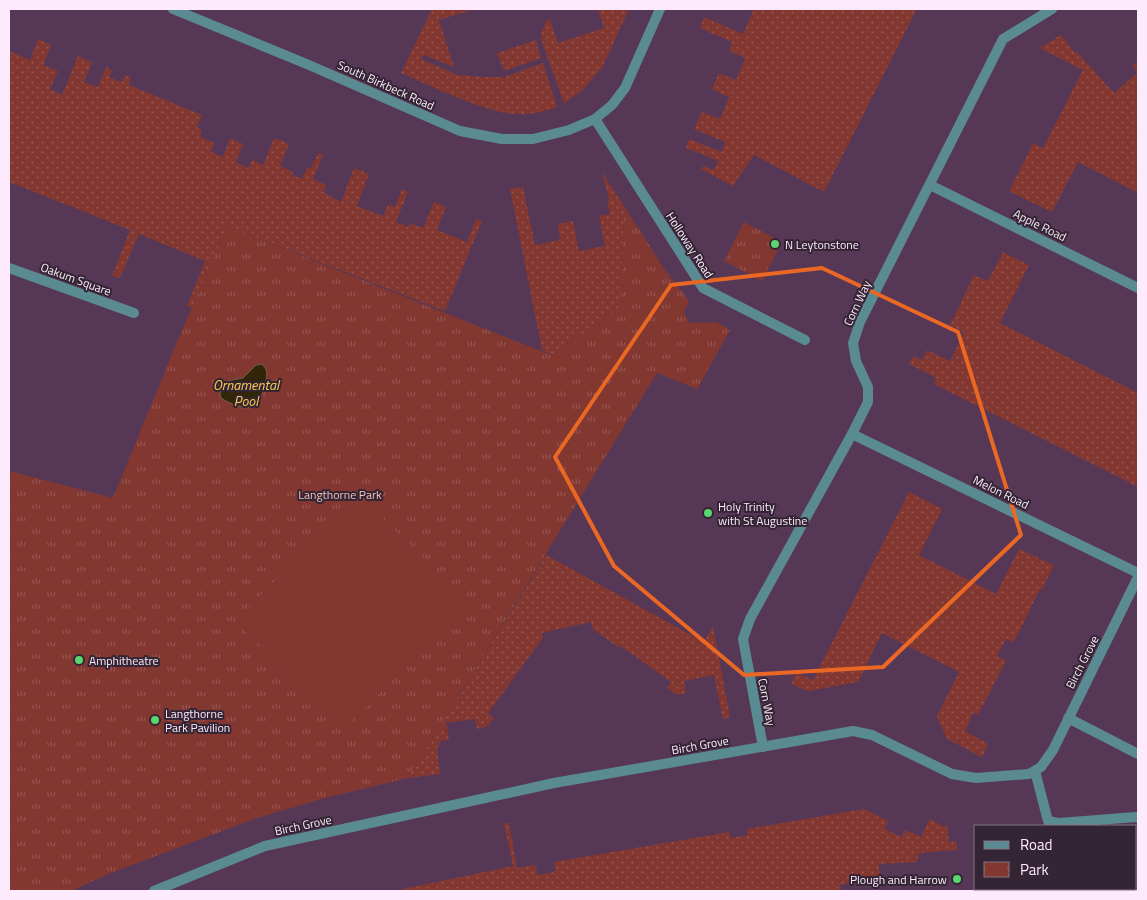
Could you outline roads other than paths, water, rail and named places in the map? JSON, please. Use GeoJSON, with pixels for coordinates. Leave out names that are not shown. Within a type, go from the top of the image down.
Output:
{"type":"FeatureCollection","features":[{"type":"Feature","properties":{"kind":"street","name":"South Birkbeck Road"},"geometry":{"type":"LineString","coordinates":[[173,9],[309,65],[460,131],[502,139],[533,139],[570,130],[595,118],[612,105],[625,88],[660,9]]}},
{"type":"Feature","properties":{"kind":"street","name":"Corn Way"},"geometry":{"type":"LineString","coordinates":[[763,747],[743,639],[750,619],[868,402],[866,381],[856,361],[853,343],[860,322],[1003,39],[1052,9]]}},
{"type":"Feature","properties":{"kind":"street","name":"Holloway Road"},"geometry":{"type":"LineString","coordinates":[[595,118],[703,288],[804,340]]}},
{"type":"Feature","properties":{"kind":"street","name":"Apple Road"},"geometry":{"type":"LineString","coordinates":[[930,185],[1138,288]]}},
{"type":"Feature","properties":{"kind":"street","name":"Oakum Square"},"geometry":{"type":"LineString","coordinates":[[9,268],[134,313]]}},
{"type":"Feature","properties":{"kind":"street","name":"Melon Road"},"geometry":{"type":"LineString","coordinates":[[852,434],[1138,573]]}},
{"type":"Feature","properties":{"kind":"street","name":"Birch Grove"},"geometry":{"type":"LineString","coordinates":[[154,891],[265,846],[554,783],[853,731],[872,735],[952,774],[976,778],[1024,775],[1035,771],[1045,762],[1053,750],[1138,577]]}},
{"type":"Feature","properties":{"kind":"street"},"geometry":{"type":"LineString","coordinates":[[1068,718],[1138,754]]}},
{"type":"Feature","properties":{"kind":"street"},"geometry":{"type":"LineString","coordinates":[[1035,771],[1048,821],[1059,823],[1137,814]]}},
{"type":"Feature","properties":{"kind":"water","name":"Ornamental Pool"},"geometry":{"type":"Polygon","coordinates":[[[262,364],[267,372],[266,382],[260,398],[255,403],[250,406],[236,405],[221,398],[220,393],[227,381],[243,378],[256,365],[262,364]]]}},
{"type":"Feature","properties":{"kind":"place","name":"N Leytonstone"},"geometry":{"type":"Point","coordinates":[775,244]}},
{"type":"Feature","properties":{"kind":"place","name":"Holy Trinity with St Augustine"},"geometry":{"type":"Point","coordinates":[708,513]}},
{"type":"Feature","properties":{"kind":"place","name":"Amphitheatre"},"geometry":{"type":"Point","coordinates":[79,660]}},
{"type":"Feature","properties":{"kind":"place","name":"Langthorne Park Pavilion"},"geometry":{"type":"Point","coordinates":[155,720]}},
{"type":"Feature","properties":{"kind":"place","name":"Plough and Harrow"},"geometry":{"type":"Point","coordinates":[957,879]}},
{"type":"Feature","properties":{"kind":"park label","name":"Langthorne Park"},"geometry":{"type":"Point","coordinates":[340,494]}}]}
